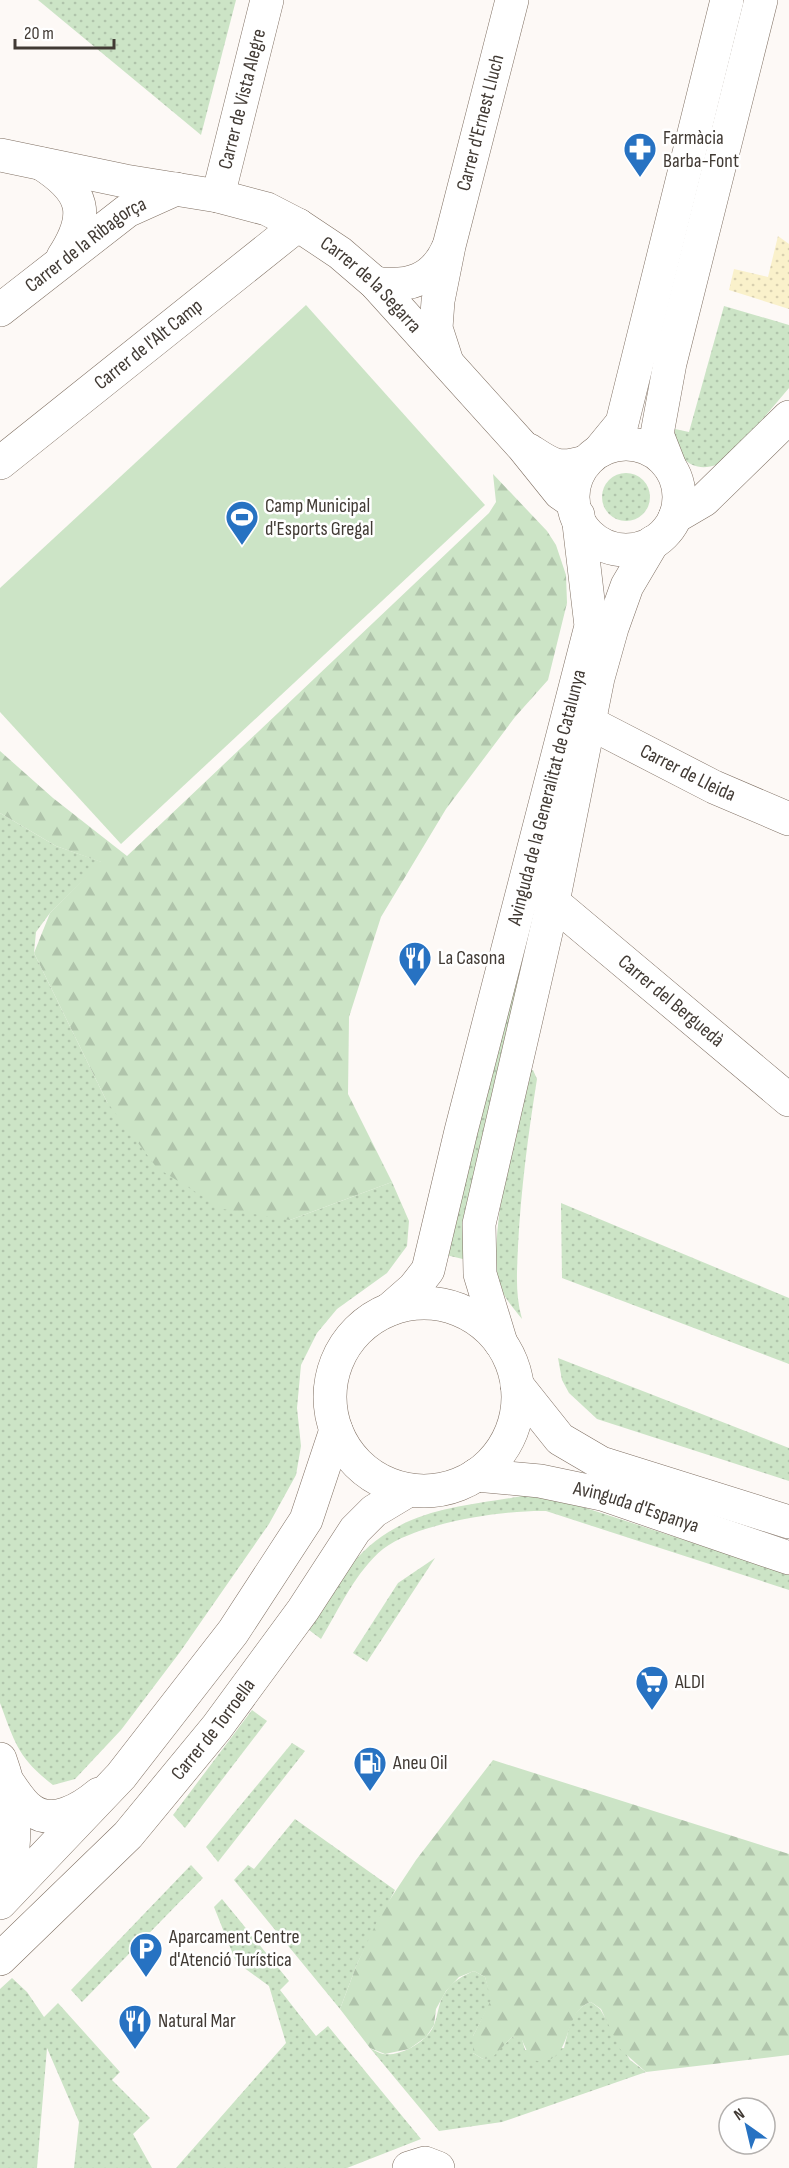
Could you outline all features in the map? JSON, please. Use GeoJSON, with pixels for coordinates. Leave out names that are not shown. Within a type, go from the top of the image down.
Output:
{"type":"FeatureCollection","features":[{"type":"Feature","properties":{"kind":"street","name":"Carrer de Vista Alegre"},"geometry":{"type":"LineString","coordinates":[[218,196],[267,0]]}},
{"type":"Feature","properties":{"kind":"street","name":"Carrer d'Ernest Lluch"},"geometry":{"type":"LineString","coordinates":[[449,365],[441,347],[435,318],[449,246],[512,0]]}},
{"type":"Feature","properties":{"kind":"street"},"geometry":{"type":"LineString","coordinates":[[728,0],[622,423],[575,479],[576,509],[594,541],[615,550],[636,550],[653,542],[665,534],[675,517],[679,501],[677,483],[657,434],[661,406],[761,0]]}},
{"type":"Feature","properties":{"kind":"street","name":"Carrer de la Segarra"},"geometry":{"type":"LineString","coordinates":[[0,155],[218,196],[267,209],[298,225],[340,252],[375,283],[523,447],[560,494],[576,509]]}},
{"type":"Feature","properties":{"kind":"street"},"geometry":{"type":"LineString","coordinates":[[38,161],[74,189],[81,209],[76,235],[57,266]]}},
{"type":"Feature","properties":{"kind":"street","name":"Carrer de la Ribagorça"},"geometry":{"type":"LineString","coordinates":[[0,310],[127,211],[176,189]]}},
{"type":"Feature","properties":{"kind":"street","name":"Carrer de l'Alt Camp"},"geometry":{"type":"LineString","coordinates":[[0,463],[298,225]]}},
{"type":"Feature","properties":{"kind":"street","name":"Carrer d'Ernest Lluch"},"geometry":{"type":"LineString","coordinates":[[375,283],[394,286],[425,277],[441,264],[449,246]]}},
{"type":"Feature","properties":{"kind":"street"},"geometry":{"type":"LineString","coordinates":[[675,517],[704,500],[789,417]]}},
{"type":"Feature","properties":{"kind":"street"},"geometry":{"type":"LineString","coordinates":[[592,457],[614,445],[639,446],[658,454],[670,467]]}},
{"type":"Feature","properties":{"kind":"street","name":"Carrer de la Segarra"},"geometry":{"type":"LineString","coordinates":[[523,447],[553,466],[567,467],[592,457]]}},
{"type":"Feature","properties":{"kind":"street","name":"Avinguda de la Generalitat de Catalunya"},"geometry":{"type":"LineString","coordinates":[[390,1309],[414,1288],[428,1270],[591,626],[576,509]]}},
{"type":"Feature","properties":{"kind":"street","name":"Avinguda de la Generalitat de Catalunya"},"geometry":{"type":"LineString","coordinates":[[501,1343],[480,1274],[479,1224],[553,902],[588,722],[616,617],[627,586],[653,542]]}},
{"type":"Feature","properties":{"kind":"street","name":"Carrer de Lleida"},"geometry":{"type":"LineString","coordinates":[[588,722],[714,787],[789,819]]}},
{"type":"Feature","properties":{"kind":"street","name":"Carrer del Berguedà"},"geometry":{"type":"LineString","coordinates":[[553,902],[789,1100]]}},
{"type":"Feature","properties":{"kind":"street"},"geometry":{"type":"LineString","coordinates":[[423,1303],[457,1309],[486,1326],[501,1343],[514,1370],[517,1385],[516,1415],[506,1442],[488,1466],[477,1475],[444,1488],[409,1490],[378,1479],[364,1470],[343,1445],[336,1430],[330,1398],[335,1366],[351,1338],[375,1316],[390,1309],[423,1303]]}},
{"type":"Feature","properties":{"kind":"street","name":"Avinguda d'Espanya"},"geometry":{"type":"LineString","coordinates":[[517,1385],[560,1439],[601,1463],[789,1522]]}},
{"type":"Feature","properties":{"kind":"street"},"geometry":{"type":"LineString","coordinates":[[0,1901],[121,1776],[233,1632],[306,1520],[336,1430]]}},
{"type":"Feature","properties":{"kind":"street","name":"Avinguda d'Espanya"},"geometry":{"type":"LineString","coordinates":[[477,1475],[540,1481],[602,1494],[789,1558]]}},
{"type":"Feature","properties":{"kind":"street","name":"Carrer de Torroella"},"geometry":{"type":"LineString","coordinates":[[0,1959],[128,1835],[217,1727],[303,1610],[355,1530],[374,1511],[409,1490]]}},
{"type":"Feature","properties":{"kind":"street"},"geometry":{"type":"LineString","coordinates":[[4,1772],[29,1809],[41,1816],[59,1815],[81,1809],[121,1776]]}},
{"type":"Feature","properties":{"kind":"street"},"geometry":{"type":"LineString","coordinates":[[0,1901],[13,1865],[14,1833],[4,1772]]}},
{"type":"Feature","properties":{"kind":"street"},"geometry":{"type":"LineString","coordinates":[[409,2168],[425,2163],[438,2168]]}},
{"type":"Feature","properties":{"kind":"green space"},"geometry":{"type":"Polygon","coordinates":[[[38,0],[236,0],[201,135],[38,0]]]}},
{"type":"Feature","properties":{"kind":"green space","name":"Camp Municipal d'Esports Gregal"},"geometry":{"type":"Polygon","coordinates":[[[306,305],[485,505],[121,844],[0,712],[0,588],[306,305]]]}},
{"type":"Feature","properties":{"kind":"green space"},"geometry":{"type":"Polygon","coordinates":[[[724,306],[789,325],[789,388],[731,456],[710,467],[700,467],[692,465],[679,452],[675,429],[689,432],[724,306]]]}},
{"type":"Feature","properties":{"kind":"green space"},"geometry":{"type":"Polygon","coordinates":[[[626,473],[643,480],[650,497],[643,514],[626,521],[609,514],[602,497],[609,480],[626,473]]]}},
{"type":"Feature","properties":{"kind":"green space"},"geometry":{"type":"Polygon","coordinates":[[[493,474],[547,531],[556,545],[566,575],[567,603],[548,680],[515,717],[446,809],[381,917],[349,1017],[348,1094],[392,1182],[290,1220],[223,1209],[157,1168],[107,1102],[34,953],[50,913],[101,862],[56,846],[0,813],[0,751],[53,798],[127,856],[489,513],[496,502],[493,474]]]}},
{"type":"Feature","properties":{"kind":"green space"},"geometry":{"type":"Polygon","coordinates":[[[0,813],[56,846],[102,862],[50,913],[36,932],[34,953],[107,1102],[290,1220],[392,1182],[409,1221],[407,1246],[387,1273],[337,1309],[317,1333],[301,1365],[297,1408],[301,1446],[296,1475],[269,1524],[180,1652],[121,1730],[75,1779],[53,1785],[32,1766],[19,1749],[0,1703],[0,813]]]}},
{"type":"Feature","properties":{"kind":"green space"},"geometry":{"type":"Polygon","coordinates":[[[546,875],[467,1260],[446,1255],[483,1073],[546,875]]]}},
{"type":"Feature","properties":{"kind":"green space"},"geometry":{"type":"Polygon","coordinates":[[[533,1070],[537,1079],[525,1162],[518,1246],[517,1292],[522,1319],[501,1289],[497,1270],[496,1245],[504,1182],[516,1119],[527,1071],[533,1070]]]}},
{"type":"Feature","properties":{"kind":"green space"},"geometry":{"type":"Polygon","coordinates":[[[561,1203],[789,1298],[789,1364],[562,1278],[561,1203]]]}},
{"type":"Feature","properties":{"kind":"green space"},"geometry":{"type":"Polygon","coordinates":[[[558,1358],[789,1448],[789,1481],[597,1419],[569,1393],[562,1380],[558,1358]]]}},
{"type":"Feature","properties":{"kind":"green space"},"geometry":{"type":"Polygon","coordinates":[[[528,1495],[549,1496],[789,1574],[789,1590],[546,1511],[528,1511],[484,1516],[438,1525],[398,1540],[383,1549],[364,1568],[321,1639],[309,1630],[343,1574],[368,1547],[388,1532],[431,1513],[528,1495]]]}},
{"type":"Feature","properties":{"kind":"green space"},"geometry":{"type":"Polygon","coordinates":[[[435,1558],[367,1662],[353,1653],[398,1583],[435,1558]]]}},
{"type":"Feature","properties":{"kind":"green space"},"geometry":{"type":"Polygon","coordinates":[[[252,1710],[267,1721],[185,1828],[173,1815],[252,1710]]]}},
{"type":"Feature","properties":{"kind":"green space"},"geometry":{"type":"Polygon","coordinates":[[[292,1743],[305,1751],[218,1862],[206,1847],[292,1743]]]}},
{"type":"Feature","properties":{"kind":"green space"},"geometry":{"type":"Polygon","coordinates":[[[493,1760],[789,1854],[789,2055],[646,2072],[620,2049],[601,2009],[591,2002],[581,2008],[574,2017],[561,2049],[555,2057],[545,2061],[531,2060],[522,2040],[512,2037],[492,2058],[483,2059],[473,2053],[473,2036],[491,2000],[485,1977],[474,1971],[459,1977],[446,1991],[436,2009],[434,2025],[426,2037],[409,2049],[385,2054],[370,2048],[340,2009],[357,1964],[381,1913],[416,1860],[493,1760]]]}},
{"type":"Feature","properties":{"kind":"green space"},"geometry":{"type":"Polygon","coordinates":[[[295,1819],[395,1890],[357,1964],[340,2009],[234,1880],[248,1865],[254,1869],[295,1819]]]}},
{"type":"Feature","properties":{"kind":"green space"},"geometry":{"type":"Polygon","coordinates":[[[191,1865],[203,1878],[82,2002],[71,1990],[191,1865]]]}},
{"type":"Feature","properties":{"kind":"green space"},"geometry":{"type":"Polygon","coordinates":[[[222,1899],[289,1981],[280,1990],[316,2036],[328,2026],[421,2139],[347,2168],[176,2168],[286,2043],[269,1986],[236,1962],[214,1907],[222,1899]]]}},
{"type":"Feature","properties":{"kind":"green space"},"geometry":{"type":"Polygon","coordinates":[[[474,1971],[485,1977],[492,2000],[473,2036],[473,2053],[483,2059],[492,2057],[512,2037],[522,2039],[525,2050],[564,2048],[569,2027],[575,2015],[579,2009],[591,2002],[600,2009],[630,2060],[646,2072],[502,2122],[439,2131],[370,2048],[381,2054],[390,2054],[413,2047],[420,2042],[431,2031],[440,2002],[447,1990],[456,1981],[474,1971]]]}},
{"type":"Feature","properties":{"kind":"green space"},"geometry":{"type":"Polygon","coordinates":[[[12,1978],[27,1992],[44,2017],[58,2003],[120,2072],[112,2080],[150,2118],[133,2134],[152,2168],[74,2168],[79,2122],[47,2048],[37,2168],[0,2168],[0,1989],[12,1978]]]}},
{"type":"Feature","properties":{"kind":"sand"},"geometry":{"type":"Polygon","coordinates":[[[778,236],[789,244],[789,309],[729,290],[734,269],[768,277],[778,236]]]}},
{"type":"Feature","properties":{"kind":"place","name":"Farmàcia Barba-Font"},"geometry":{"type":"Point","coordinates":[640,178]}},
{"type":"Feature","properties":{"kind":"place","name":"Camp Municipal d'Esports Gregal"},"geometry":{"type":"Point","coordinates":[242,546]}},
{"type":"Feature","properties":{"kind":"place","name":"La Casona"},"geometry":{"type":"Point","coordinates":[415,987]}},
{"type":"Feature","properties":{"kind":"place","name":"ALDI"},"geometry":{"type":"Point","coordinates":[652,1711]}},
{"type":"Feature","properties":{"kind":"place","name":"Aneu Oil"},"geometry":{"type":"Point","coordinates":[370,1792]}},
{"type":"Feature","properties":{"kind":"place","name":"Aparcament Centre d'Atenció Turística"},"geometry":{"type":"Point","coordinates":[146,1978]}},
{"type":"Feature","properties":{"kind":"place","name":"Natural Mar"},"geometry":{"type":"Point","coordinates":[135,2050]}}]}
